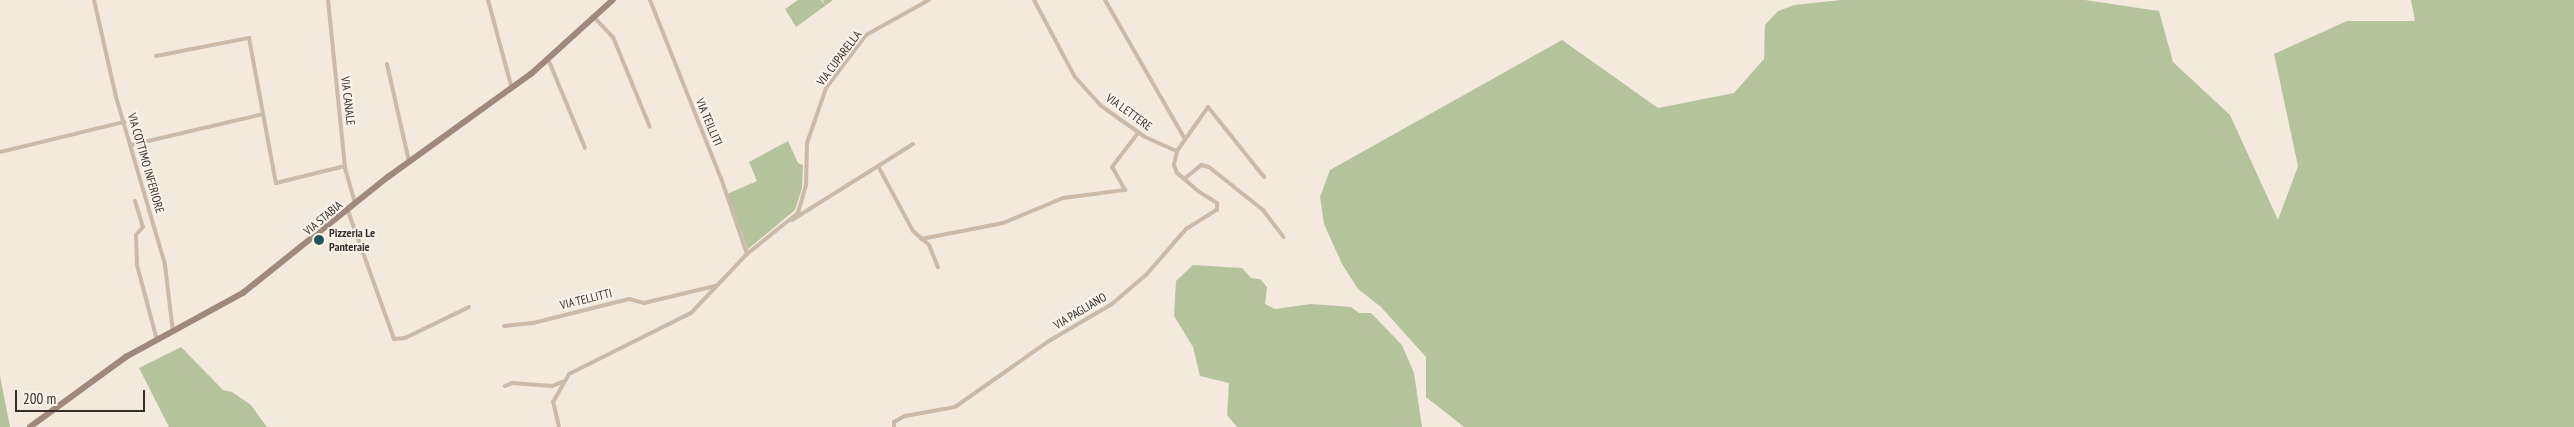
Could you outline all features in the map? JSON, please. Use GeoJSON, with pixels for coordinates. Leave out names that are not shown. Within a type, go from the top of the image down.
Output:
{"type":"FeatureCollection","features":[{"type":"Feature","properties":{"kind":"main road","name":"VIA STABIA"},"geometry":{"type":"LineString","coordinates":[[30,427],[126,357],[243,293],[408,162],[512,88],[595,18],[612,0]]}},
{"type":"Feature","properties":{"kind":"street","name":"VIA COTTIMO INFERIORE"},"geometry":{"type":"LineString","coordinates":[[94,0],[124,122],[166,265],[173,332]]}},
{"type":"Feature","properties":{"kind":"street","name":"VIA CANALE"},"geometry":{"type":"LineString","coordinates":[[328,0],[345,166],[355,204]]}},
{"type":"Feature","properties":{"kind":"street"},"geometry":{"type":"LineString","coordinates":[[488,0],[512,88]]}},
{"type":"Feature","properties":{"kind":"street","name":"VIA TEILLITI"},"geometry":{"type":"LineString","coordinates":[[650,0],[657,11],[683,87],[721,178],[747,254]]}},
{"type":"Feature","properties":{"kind":"street","name":"VIA CUPARELLA"},"geometry":{"type":"LineString","coordinates":[[747,254],[787,222],[800,207],[806,185],[807,143],[826,88],[866,35],[929,0]]}},
{"type":"Feature","properties":{"kind":"street","name":"VIA LETTERE"},"geometry":{"type":"LineString","coordinates":[[1034,0],[1075,77],[1100,105],[1138,133],[1177,151]]}},
{"type":"Feature","properties":{"kind":"street"},"geometry":{"type":"LineString","coordinates":[[1105,0],[1184,139]]}},
{"type":"Feature","properties":{"kind":"street"},"geometry":{"type":"LineString","coordinates":[[595,18],[613,37],[650,127]]}},
{"type":"Feature","properties":{"kind":"street"},"geometry":{"type":"LineString","coordinates":[[156,56],[248,37],[276,183],[345,166]]}},
{"type":"Feature","properties":{"kind":"street"},"geometry":{"type":"LineString","coordinates":[[548,59],[585,148]]}},
{"type":"Feature","properties":{"kind":"street"},"geometry":{"type":"LineString","coordinates":[[387,64],[408,162]]}},
{"type":"Feature","properties":{"kind":"street"},"geometry":{"type":"LineString","coordinates":[[1264,177],[1208,106],[1177,151],[1174,170],[1184,179],[1200,165],[1209,167],[1262,210],[1283,237]]}},
{"type":"Feature","properties":{"kind":"street"},"geometry":{"type":"LineString","coordinates":[[131,145],[263,114]]}},
{"type":"Feature","properties":{"kind":"street"},"geometry":{"type":"LineString","coordinates":[[0,152],[124,122]]}},
{"type":"Feature","properties":{"kind":"street"},"geometry":{"type":"LineString","coordinates":[[921,239],[1003,222],[1063,198],[1125,190],[1112,167],[1138,133]]}},
{"type":"Feature","properties":{"kind":"street"},"geometry":{"type":"LineString","coordinates":[[787,222],[913,144]]}},
{"type":"Feature","properties":{"kind":"street"},"geometry":{"type":"LineString","coordinates":[[878,166],[913,231],[929,245],[938,268]]}},
{"type":"Feature","properties":{"kind":"street","name":"VIA PAGLIANO"},"geometry":{"type":"LineString","coordinates":[[894,427],[894,422],[905,416],[955,407],[1050,341],[1112,304],[1147,274],[1186,229],[1218,209],[1217,203],[1184,179]]}},
{"type":"Feature","properties":{"kind":"street"},"geometry":{"type":"LineString","coordinates":[[135,201],[143,227],[136,235],[137,265],[157,340]]}},
{"type":"Feature","properties":{"kind":"street"},"geometry":{"type":"LineString","coordinates":[[348,211],[394,339],[405,338],[469,307]]}},
{"type":"Feature","properties":{"kind":"street"},"geometry":{"type":"LineString","coordinates":[[559,427],[553,402],[562,382],[569,374],[691,313],[747,254]]}},
{"type":"Feature","properties":{"kind":"street","name":"VIA TELLITTI"},"geometry":{"type":"LineString","coordinates":[[504,326],[533,322],[629,298],[644,303],[715,286]]}},
{"type":"Feature","properties":{"kind":"street"},"geometry":{"type":"LineString","coordinates":[[505,386],[512,383],[552,386],[562,382]]}},
{"type":"Feature","properties":{"kind":"green space"},"geometry":{"type":"Polygon","coordinates":[[[798,0],[821,0],[824,4],[823,0],[833,0],[796,27],[785,9],[798,0]]]}},
{"type":"Feature","properties":{"kind":"green space"},"geometry":{"type":"Polygon","coordinates":[[[1841,0],[2085,0],[2159,11],[2173,62],[2230,115],[2278,220],[2298,166],[2274,54],[2347,21],[2415,21],[2411,0],[2574,0],[2574,427],[1464,427],[1426,397],[1426,357],[1381,307],[1358,289],[1342,264],[1324,224],[1320,197],[1330,170],[1562,40],[1658,108],[1734,93],[1764,59],[1765,25],[1778,11],[1794,5],[1841,0]]]}},
{"type":"Feature","properties":{"kind":"green space"},"geometry":{"type":"Polygon","coordinates":[[[788,141],[798,163],[803,165],[802,188],[795,210],[748,249],[727,194],[757,181],[749,162],[788,141]]]}},
{"type":"Feature","properties":{"kind":"green space"},"geometry":{"type":"Polygon","coordinates":[[[1193,265],[1242,268],[1251,278],[1260,279],[1267,287],[1265,304],[1275,309],[1311,304],[1351,307],[1359,313],[1371,313],[1402,345],[1414,373],[1422,427],[1237,427],[1227,415],[1229,383],[1200,376],[1193,347],[1174,316],[1176,281],[1193,265]]]}},
{"type":"Feature","properties":{"kind":"green space"},"geometry":{"type":"Polygon","coordinates":[[[181,347],[223,390],[232,392],[251,405],[267,427],[169,427],[139,368],[181,347]]]}},
{"type":"Feature","properties":{"kind":"green space"},"geometry":{"type":"Polygon","coordinates":[[[0,376],[10,427],[0,427],[0,376]]]}},
{"type":"Feature","properties":{"kind":"place","name":"Pizzeria Le Panteraie"},"geometry":{"type":"Point","coordinates":[319,240]}}]}
